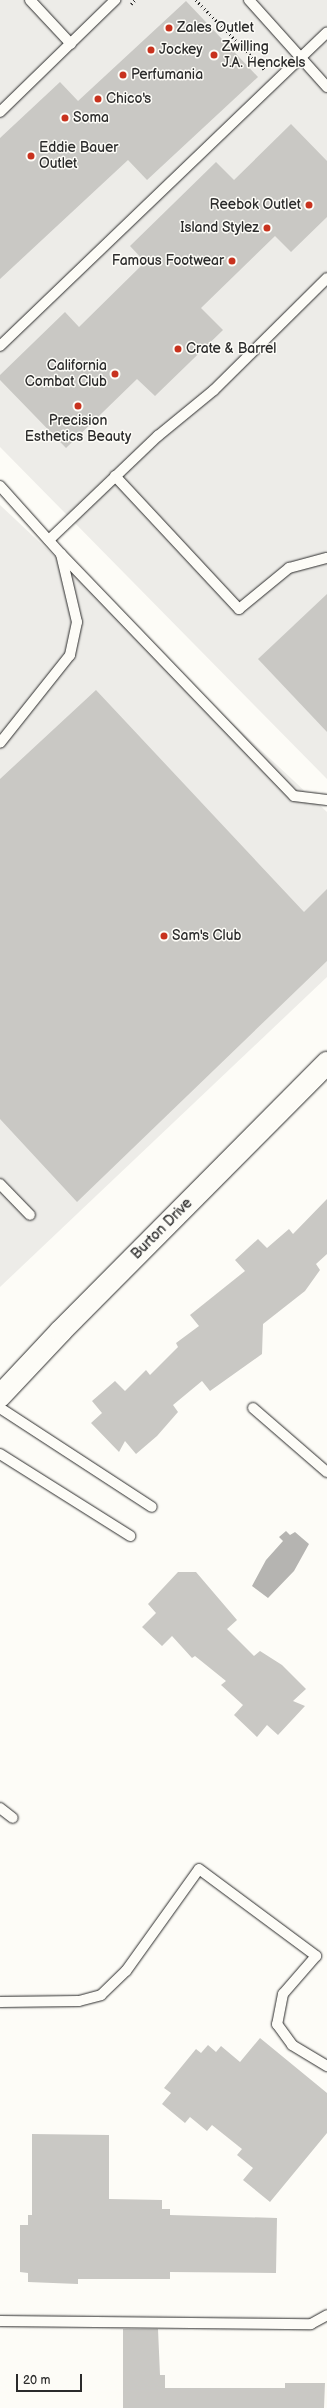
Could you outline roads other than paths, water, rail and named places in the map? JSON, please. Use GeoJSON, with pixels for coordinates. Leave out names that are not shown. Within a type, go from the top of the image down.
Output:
{"type":"FeatureCollection","features":[{"type":"Feature","properties":{"kind":"street","name":"Burton Drive"},"geometry":{"type":"LineString","coordinates":[[0,1396],[61,1331],[327,1064]]}},
{"type":"Feature","properties":{"kind":"lane"},"geometry":{"type":"LineString","coordinates":[[30,0],[71,44]]}},
{"type":"Feature","properties":{"kind":"lane"},"geometry":{"type":"LineString","coordinates":[[0,112],[71,44],[114,0]]}},
{"type":"Feature","properties":{"kind":"lane"},"geometry":{"type":"LineString","coordinates":[[248,0],[327,87]]}},
{"type":"Feature","properties":{"kind":"lane"},"geometry":{"type":"LineString","coordinates":[[0,346],[327,32]]}},
{"type":"Feature","properties":{"kind":"lane"},"geometry":{"type":"LineString","coordinates":[[49,540],[115,476],[214,390],[327,278]]}},
{"type":"Feature","properties":{"kind":"lane"},"geometry":{"type":"LineString","coordinates":[[115,476],[239,609],[289,568],[327,558]]}},
{"type":"Feature","properties":{"kind":"lane"},"geometry":{"type":"LineString","coordinates":[[0,486],[62,554],[294,796],[327,800]]}},
{"type":"Feature","properties":{"kind":"lane"},"geometry":{"type":"LineString","coordinates":[[0,743],[70,655],[77,622],[62,554]]}},
{"type":"Feature","properties":{"kind":"lane"},"geometry":{"type":"LineString","coordinates":[[0,1184],[30,1215]]}},
{"type":"Feature","properties":{"kind":"lane"},"geometry":{"type":"LineString","coordinates":[[0,1408],[152,1507]]}},
{"type":"Feature","properties":{"kind":"lane"},"geometry":{"type":"LineString","coordinates":[[253,1408],[327,1472]]}},
{"type":"Feature","properties":{"kind":"lane"},"geometry":{"type":"LineString","coordinates":[[0,1454],[130,1536]]}},
{"type":"Feature","properties":{"kind":"lane"},"geometry":{"type":"LineString","coordinates":[[0,1808],[13,1818]]}},
{"type":"Feature","properties":{"kind":"lane"},"geometry":{"type":"LineString","coordinates":[[0,2002],[79,2001],[101,1995],[126,1970],[199,1869],[316,1956],[283,1994],[277,2024],[292,2045],[327,2066]]}},
{"type":"Feature","properties":{"kind":"lane"},"geometry":{"type":"LineString","coordinates":[[0,2321],[312,2324],[327,2315]]}},
{"type":"Feature","properties":{"kind":"place","name":"Zales Outlet"},"geometry":{"type":"Point","coordinates":[169,28]}},
{"type":"Feature","properties":{"kind":"place","name":"Jockey"},"geometry":{"type":"Point","coordinates":[151,50]}},
{"type":"Feature","properties":{"kind":"place","name":"Zwilling J.A. Henckels"},"geometry":{"type":"Point","coordinates":[214,55]}},
{"type":"Feature","properties":{"kind":"place","name":"Perfumania"},"geometry":{"type":"Point","coordinates":[123,75]}},
{"type":"Feature","properties":{"kind":"place","name":"Chico's"},"geometry":{"type":"Point","coordinates":[98,99]}},
{"type":"Feature","properties":{"kind":"place","name":"Soma"},"geometry":{"type":"Point","coordinates":[65,118]}},
{"type":"Feature","properties":{"kind":"place","name":"Eddie Bauer Outlet"},"geometry":{"type":"Point","coordinates":[31,156]}},
{"type":"Feature","properties":{"kind":"place","name":"Reebok Outlet"},"geometry":{"type":"Point","coordinates":[309,205]}},
{"type":"Feature","properties":{"kind":"place","name":"Island Stylez"},"geometry":{"type":"Point","coordinates":[267,228]}},
{"type":"Feature","properties":{"kind":"place","name":"Famous Footwear"},"geometry":{"type":"Point","coordinates":[232,261]}},
{"type":"Feature","properties":{"kind":"place","name":"Crate & Barrel"},"geometry":{"type":"Point","coordinates":[178,349]}},
{"type":"Feature","properties":{"kind":"place","name":"California Combat Club"},"geometry":{"type":"Point","coordinates":[115,374]}},
{"type":"Feature","properties":{"kind":"place","name":"Precision Esthetics Beauty"},"geometry":{"type":"Point","coordinates":[78,406]}},
{"type":"Feature","properties":{"kind":"place","name":"Sam's Club"},"geometry":{"type":"Point","coordinates":[164,936]}}]}
